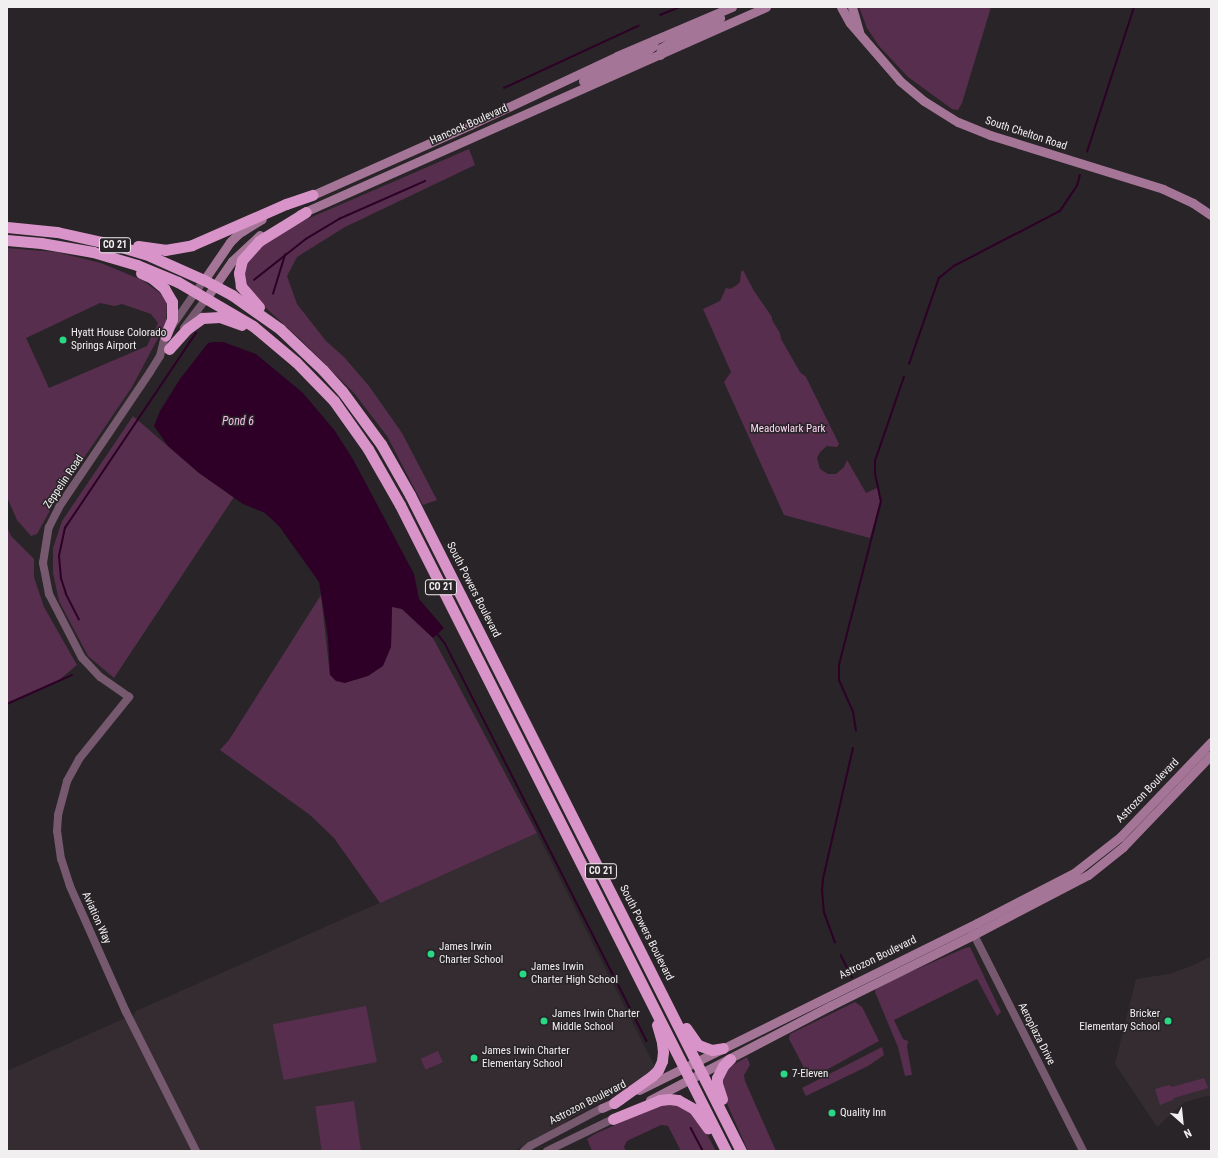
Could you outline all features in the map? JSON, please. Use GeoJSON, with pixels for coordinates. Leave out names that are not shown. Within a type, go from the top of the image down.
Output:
{"type":"FeatureCollection","features":[{"type":"Feature","properties":{"kind":"highway"},"geometry":{"type":"LineString","coordinates":[[73,235],[155,249],[173,249],[192,245],[286,204],[312,195]]}},
{"type":"Feature","properties":{"kind":"highway"},"geometry":{"type":"LineString","coordinates":[[306,212],[267,235],[253,247],[242,260],[238,273],[241,286],[250,298],[292,335],[323,370]]}},
{"type":"Feature","properties":{"kind":"highway","name":"South Powers Boulevard"},"geometry":{"type":"LineString","coordinates":[[7,227],[73,235],[115,245],[150,256],[216,286],[264,316],[323,370],[366,422],[392,462],[741,1151]]}},
{"type":"Feature","properties":{"kind":"highway","name":"CO 21"},"geometry":{"type":"LineString","coordinates":[[7,240],[41,243],[93,252],[137,265],[196,291],[253,326],[290,357],[334,401],[360,436],[379,467],[726,1151]]}},
{"type":"Feature","properties":{"kind":"highway"},"geometry":{"type":"LineString","coordinates":[[93,252],[152,278],[164,288],[172,301],[173,311],[165,336]]}},
{"type":"Feature","properties":{"kind":"highway"},"geometry":{"type":"LineString","coordinates":[[164,353],[195,322],[210,316],[230,319],[252,330],[290,357]]}},
{"type":"Feature","properties":{"kind":"highway"},"geometry":{"type":"LineString","coordinates":[[614,1103],[652,1076],[662,1061],[663,1052],[660,1033],[618,937]]}},
{"type":"Feature","properties":{"kind":"highway"},"geometry":{"type":"LineString","coordinates":[[649,967],[692,1038],[705,1048],[712,1050],[723,1048]]}},
{"type":"Feature","properties":{"kind":"highway"},"geometry":{"type":"LineString","coordinates":[[730,1059],[719,1072],[716,1084],[744,1151]]}},
{"type":"Feature","properties":{"kind":"highway"},"geometry":{"type":"LineString","coordinates":[[613,1119],[660,1100],[669,1098],[678,1100],[694,1109],[721,1151]]}},
{"type":"Feature","properties":{"kind":"main road","name":"Hancock Boulevard"},"geometry":{"type":"LineString","coordinates":[[204,280],[230,242],[238,234],[274,213],[654,40],[732,7]]}},
{"type":"Feature","properties":{"kind":"main road"},"geometry":{"type":"LineString","coordinates":[[660,55],[661,48],[668,43],[719,18],[736,7]]}},
{"type":"Feature","properties":{"kind":"main road","name":"Hancock Boulevard"},"geometry":{"type":"LineString","coordinates":[[206,297],[216,286],[232,261],[253,240],[274,226],[766,7]]}},
{"type":"Feature","properties":{"kind":"main road","name":"South Chelton Road"},"geometry":{"type":"LineString","coordinates":[[841,7],[850,23],[900,81],[924,101],[958,122],[990,135],[1163,189],[1192,203],[1211,215]]}},
{"type":"Feature","properties":{"kind":"main road","name":"South Chelton Road"},"geometry":{"type":"LineString","coordinates":[[852,7],[859,33]]}},
{"type":"Feature","properties":{"kind":"main road"},"geometry":{"type":"LineString","coordinates":[[548,103],[587,79],[646,52],[653,46],[654,40]]}},
{"type":"Feature","properties":{"kind":"main road"},"geometry":{"type":"LineString","coordinates":[[474,136],[481,127],[542,99],[548,89]]}},
{"type":"Feature","properties":{"kind":"main road"},"geometry":{"type":"LineString","coordinates":[[470,125],[474,136]]}},
{"type":"Feature","properties":{"kind":"main road"},"geometry":{"type":"LineString","coordinates":[[399,170],[408,163],[466,136],[470,125]]}},
{"type":"Feature","properties":{"kind":"main road","name":"Astrozon Boulevard"},"geometry":{"type":"LineString","coordinates":[[613,1119],[702,1074],[972,931],[1056,883],[1096,857],[1120,838],[1211,742]]}},
{"type":"Feature","properties":{"kind":"main road","name":"Astrozon Boulevard"},"geometry":{"type":"LineString","coordinates":[[602,1108],[723,1048],[1073,884],[1102,865],[1124,847],[1211,755]]}},
{"type":"Feature","properties":{"kind":"street","name":"Zeppelin Road"},"geometry":{"type":"LineString","coordinates":[[164,353],[165,336],[204,280]]}},
{"type":"Feature","properties":{"kind":"street","name":"Zeppelin Road"},"geometry":{"type":"LineString","coordinates":[[129,697],[100,678],[87,665],[76,650],[49,594],[44,574],[44,551],[49,527],[59,507],[164,353],[206,297]]}},
{"type":"Feature","properties":{"kind":"street","name":"Aviation Way"},"geometry":{"type":"LineString","coordinates":[[129,697],[74,767],[60,804],[57,831],[59,847],[70,886],[123,1005],[196,1151]]}},
{"type":"Feature","properties":{"kind":"street","name":"Aeroplaza Drive"},"geometry":{"type":"LineString","coordinates":[[972,931],[1083,1151]]}},
{"type":"Feature","properties":{"kind":"street","name":"Astrozon Boulevard"},"geometry":{"type":"LineString","coordinates":[[524,1151],[530,1146],[602,1108]]}},
{"type":"Feature","properties":{"kind":"street","name":"Astrozon Boulevard"},"geometry":{"type":"LineString","coordinates":[[547,1151],[613,1119]]}},
{"type":"Feature","properties":{"kind":"shaded area","name":"James Irwin Charter School"},"geometry":{"type":"Polygon","coordinates":[[[537,833],[655,1067],[637,1083],[567,1120],[563,1126],[513,1151],[7,1151],[7,1071],[132,1015],[133,1017],[136,1011],[537,833]]]}},
{"type":"Feature","properties":{"kind":"shaded area","name":"Bricker Elementary School"},"geometry":{"type":"Polygon","coordinates":[[[1211,956],[1211,1095],[1185,1102],[1157,1127],[1115,1064],[1136,979],[1169,974],[1194,965],[1211,956]]]}},
{"type":"Feature","properties":{"kind":"green space"},"geometry":{"type":"Polygon","coordinates":[[[859,7],[991,7],[962,103],[958,110],[952,109],[908,77],[879,46],[867,28],[859,7]]]}},
{"type":"Feature","properties":{"kind":"green space"},"geometry":{"type":"Polygon","coordinates":[[[469,149],[475,165],[345,227],[297,257],[287,276],[297,304],[326,341],[344,357],[369,386],[402,433],[437,500],[423,505],[387,436],[354,393],[302,341],[253,296],[242,280],[246,262],[255,249],[298,223],[469,149]]]}},
{"type":"Feature","properties":{"kind":"green space"},"geometry":{"type":"Polygon","coordinates":[[[7,248],[56,252],[101,263],[142,280],[164,296],[167,302],[166,323],[132,387],[58,496],[37,534],[31,536],[17,520],[7,497],[7,248]],[[100,303],[26,338],[49,388],[147,346],[158,323],[151,314],[122,304],[115,306],[100,303]]]}},
{"type":"Feature","properties":{"kind":"green space","name":"Meadowlark Park"},"geometry":{"type":"Polygon","coordinates":[[[743,270],[754,291],[772,317],[772,320],[780,333],[781,339],[800,372],[806,377],[839,444],[837,447],[827,446],[820,452],[817,458],[820,469],[828,474],[836,474],[844,467],[847,460],[866,493],[877,488],[880,501],[870,538],[784,515],[724,382],[731,372],[703,309],[720,301],[726,288],[730,289],[737,285],[740,282],[741,272],[743,270]]]}},
{"type":"Feature","properties":{"kind":"green space"},"geometry":{"type":"Polygon","coordinates":[[[133,416],[199,473],[234,497],[114,678],[88,656],[59,601],[53,573],[53,548],[62,521],[133,416]]]}},
{"type":"Feature","properties":{"kind":"green space"},"geometry":{"type":"Polygon","coordinates":[[[7,527],[11,536],[34,559],[34,577],[44,607],[77,665],[59,680],[7,703],[7,527]]]}},
{"type":"Feature","properties":{"kind":"green space"},"geometry":{"type":"Polygon","coordinates":[[[321,595],[330,675],[391,647],[392,606],[402,609],[433,638],[537,833],[380,903],[334,838],[310,815],[220,750],[229,740],[321,595]]]}},
{"type":"Feature","properties":{"kind":"green space"},"geometry":{"type":"Polygon","coordinates":[[[970,947],[1001,1012],[997,1016],[977,979],[894,1020],[903,1039],[908,1041],[907,1047],[912,1075],[905,1076],[898,1047],[875,992],[876,987],[970,947]]]}},
{"type":"Feature","properties":{"kind":"green space"},"geometry":{"type":"Polygon","coordinates":[[[855,1002],[862,1007],[879,1041],[810,1079],[789,1039],[790,1034],[855,1002]]]}},
{"type":"Feature","properties":{"kind":"green space"},"geometry":{"type":"Polygon","coordinates":[[[366,1006],[377,1062],[284,1080],[273,1024],[366,1006]]]}},
{"type":"Feature","properties":{"kind":"green space"},"geometry":{"type":"Polygon","coordinates":[[[882,1047],[884,1055],[868,1066],[806,1096],[802,1088],[882,1047]]]}},
{"type":"Feature","properties":{"kind":"green space"},"geometry":{"type":"Polygon","coordinates":[[[438,1051],[443,1062],[426,1070],[421,1059],[438,1051]]]}},
{"type":"Feature","properties":{"kind":"green space"},"geometry":{"type":"Polygon","coordinates":[[[747,1057],[750,1065],[744,1075],[745,1081],[776,1151],[748,1151],[721,1090],[722,1077],[733,1065],[747,1057]]]}},
{"type":"Feature","properties":{"kind":"green space"},"geometry":{"type":"Polygon","coordinates":[[[1204,1078],[1208,1088],[1174,1098],[1173,1100],[1160,1105],[1155,1089],[1169,1085],[1172,1087],[1204,1078]]]}},
{"type":"Feature","properties":{"kind":"green space"},"geometry":{"type":"Polygon","coordinates":[[[354,1101],[361,1151],[322,1151],[315,1106],[354,1101]]]}},
{"type":"Feature","properties":{"kind":"green space"},"geometry":{"type":"Polygon","coordinates":[[[674,1104],[685,1107],[703,1127],[716,1151],[681,1151],[668,1126],[661,1125],[627,1141],[624,1147],[626,1151],[592,1151],[587,1139],[595,1134],[663,1105],[674,1104]]]}},
{"type":"Feature","properties":{"kind":"water","name":"Pond 6"},"geometry":{"type":"Polygon","coordinates":[[[223,342],[256,354],[303,393],[335,431],[354,461],[414,574],[419,599],[444,628],[433,638],[402,609],[392,607],[391,647],[383,666],[368,676],[345,683],[336,681],[330,675],[328,637],[319,582],[279,526],[265,513],[243,504],[199,473],[168,446],[154,426],[160,411],[180,379],[208,343],[223,342]]]}},
{"type":"Feature","properties":{"kind":"waterway"},"geometry":{"type":"LineString","coordinates":[[660,15],[680,7]]}},
{"type":"Feature","properties":{"kind":"waterway"},"geometry":{"type":"LineString","coordinates":[[1087,152],[1134,7]]}},
{"type":"Feature","properties":{"kind":"waterway"},"geometry":{"type":"LineString","coordinates":[[504,88],[638,26]]}},
{"type":"Feature","properties":{"kind":"waterway"},"geometry":{"type":"LineString","coordinates":[[909,364],[939,278],[954,266],[1060,211],[1077,186],[1080,175]]}},
{"type":"Feature","properties":{"kind":"waterway"},"geometry":{"type":"LineString","coordinates":[[254,280],[306,239],[339,219],[425,181]]}},
{"type":"Feature","properties":{"kind":"waterway"},"geometry":{"type":"LineString","coordinates":[[273,294],[285,255]]}},
{"type":"Feature","properties":{"kind":"waterway"},"geometry":{"type":"LineString","coordinates":[[79,620],[66,594],[61,579],[59,556],[65,528],[196,333]]}},
{"type":"Feature","properties":{"kind":"waterway"},"geometry":{"type":"LineString","coordinates":[[856,731],[853,712],[839,680],[839,665],[881,502],[875,474],[875,461],[904,377]]}},
{"type":"Feature","properties":{"kind":"waterway"},"geometry":{"type":"LineString","coordinates":[[436,632],[445,643],[647,1041]]}},
{"type":"Feature","properties":{"kind":"waterway"},"geometry":{"type":"LineString","coordinates":[[7,704],[72,675]]}},
{"type":"Feature","properties":{"kind":"waterway"},"geometry":{"type":"LineString","coordinates":[[835,943],[824,913],[822,891],[823,879],[853,748]]}},
{"type":"Feature","properties":{"kind":"waterway"},"geometry":{"type":"LineString","coordinates":[[841,955],[852,977]]}},
{"type":"Feature","properties":{"kind":"waterway"},"geometry":{"type":"LineString","coordinates":[[691,1128],[703,1151]]}},
{"type":"Feature","properties":{"kind":"place","name":"Hyatt House Colorado Springs Airport"},"geometry":{"type":"Point","coordinates":[63,340]}},
{"type":"Feature","properties":{"kind":"place","name":"James Irwin Charter School"},"geometry":{"type":"Point","coordinates":[431,954]}},
{"type":"Feature","properties":{"kind":"place","name":"James Irwin Charter High School"},"geometry":{"type":"Point","coordinates":[523,974]}},
{"type":"Feature","properties":{"kind":"place","name":"James Irwin Charter Middle School"},"geometry":{"type":"Point","coordinates":[544,1021]}},
{"type":"Feature","properties":{"kind":"place","name":"Bricker Elementary School"},"geometry":{"type":"Point","coordinates":[1168,1021]}},
{"type":"Feature","properties":{"kind":"place","name":"James Irwin Charter Elementary School"},"geometry":{"type":"Point","coordinates":[474,1058]}},
{"type":"Feature","properties":{"kind":"place","name":"7-Eleven"},"geometry":{"type":"Point","coordinates":[784,1074]}},
{"type":"Feature","properties":{"kind":"place","name":"Quality Inn"},"geometry":{"type":"Point","coordinates":[832,1113]}}]}
